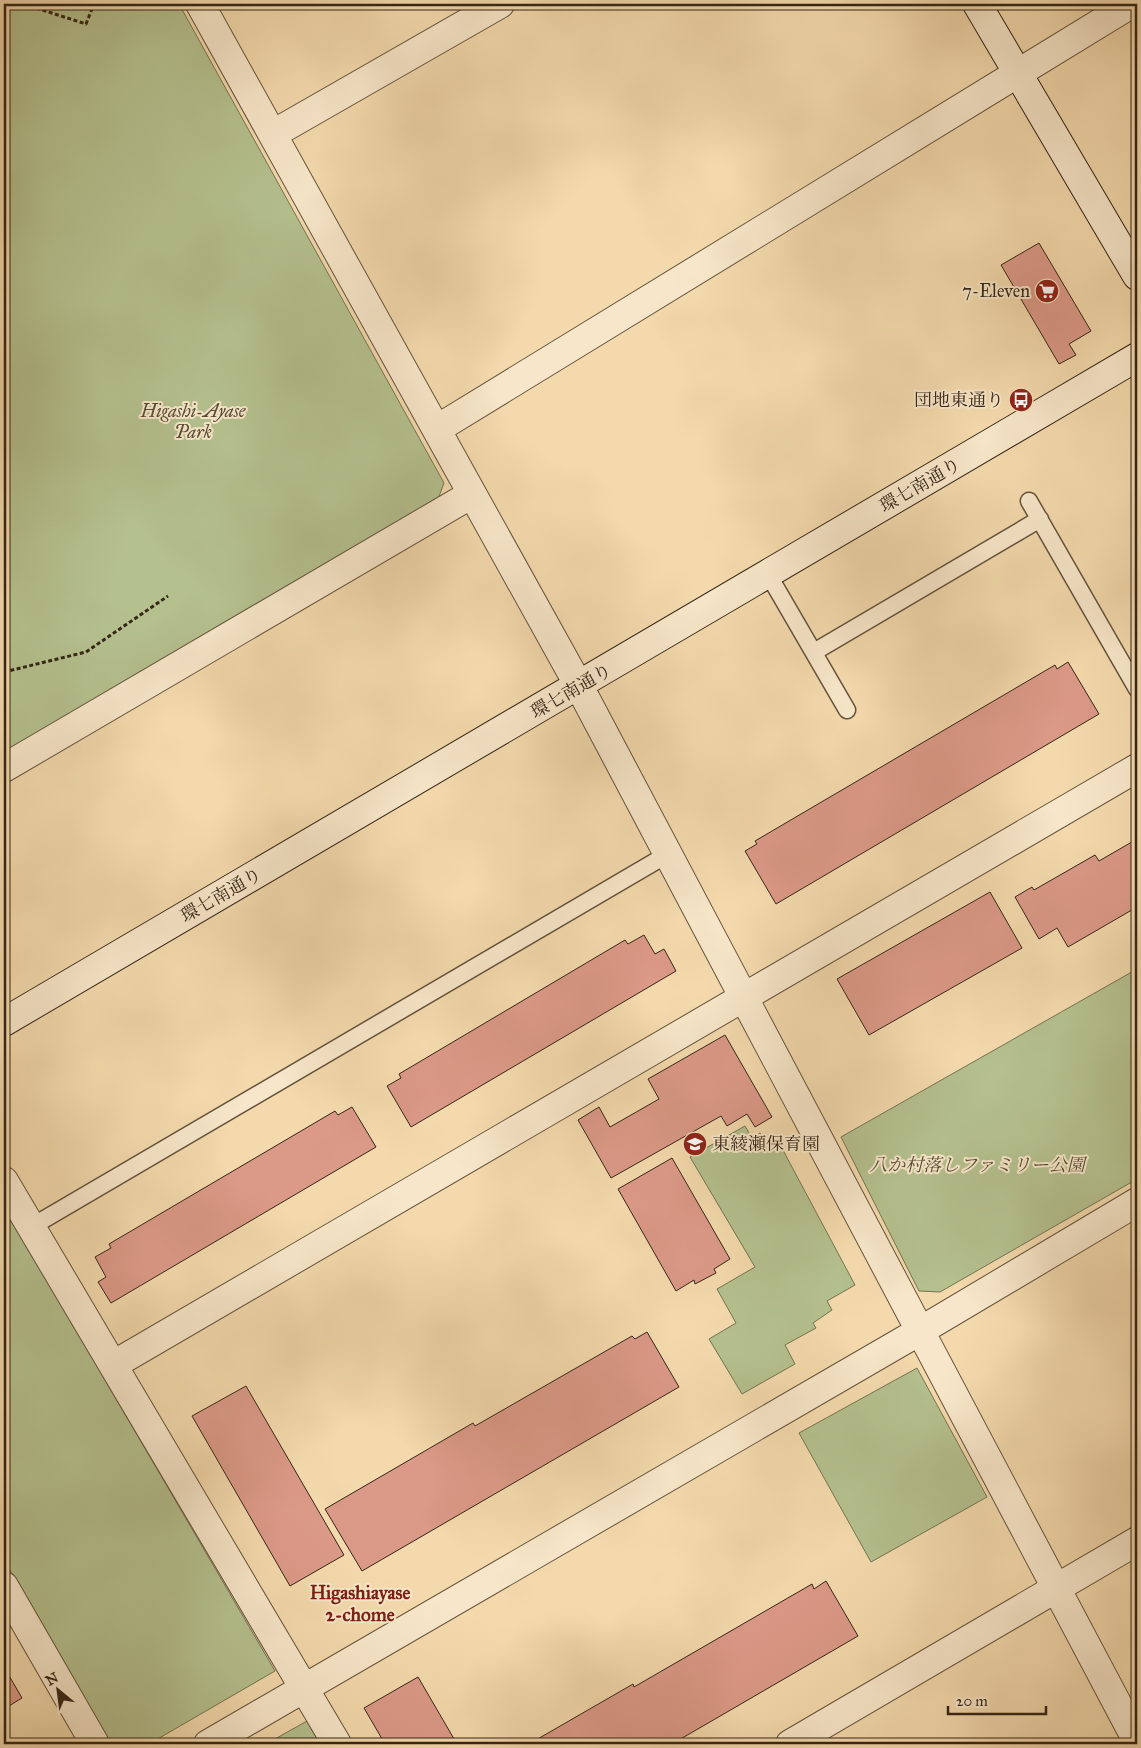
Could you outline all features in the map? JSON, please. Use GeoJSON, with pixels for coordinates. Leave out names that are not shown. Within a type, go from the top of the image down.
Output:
{"type":"FeatureCollection","features":[{"type":"Feature","properties":{"kind":"street"},"geometry":{"type":"LineString","coordinates":[[200,4],[579,686],[1137,1741]]}},
{"type":"Feature","properties":{"kind":"street"},"geometry":{"type":"LineString","coordinates":[[273,134],[500,4]]}},
{"type":"Feature","properties":{"kind":"street"},"geometry":{"type":"LineString","coordinates":[[977,4],[1137,276]]}},
{"type":"Feature","properties":{"kind":"street"},"geometry":{"type":"LineString","coordinates":[[437,429],[1130,4]]}},
{"type":"Feature","properties":{"kind":"street","name":"環七南通り"},"geometry":{"type":"LineString","coordinates":[[4,1022],[1137,358]]}},
{"type":"Feature","properties":{"kind":"street"},"geometry":{"type":"LineString","coordinates":[[4,768],[472,494]]}},
{"type":"Feature","properties":{"kind":"street"},"geometry":{"type":"LineString","coordinates":[[112,1365],[1137,768]]}},
{"type":"Feature","properties":{"kind":"street"},"geometry":{"type":"LineString","coordinates":[[4,1181],[337,1744]]}},
{"type":"Feature","properties":{"kind":"street"},"geometry":{"type":"LineString","coordinates":[[208,1744],[920,1331],[1137,1202]]}},
{"type":"Feature","properties":{"kind":"street"},"geometry":{"type":"LineString","coordinates":[[790,1744],[1137,1542]]}},
{"type":"Feature","properties":{"kind":"street"},"geometry":{"type":"LineString","coordinates":[[4,1586],[95,1744]]}},
{"type":"Feature","properties":{"kind":"lane"},"geometry":{"type":"LineString","coordinates":[[1029,500],[1137,688]]}},
{"type":"Feature","properties":{"kind":"lane"},"geometry":{"type":"LineString","coordinates":[[814,652],[1040,519]]}},
{"type":"Feature","properties":{"kind":"lane"},"geometry":{"type":"LineString","coordinates":[[768,574],[847,710]]}},
{"type":"Feature","properties":{"kind":"lane"},"geometry":{"type":"LineString","coordinates":[[31,1227],[668,854]]}},
{"type":"Feature","properties":{"kind":"path"},"geometry":{"type":"LineString","coordinates":[[24,4],[86,24],[94,4]]}},
{"type":"Feature","properties":{"kind":"path"},"geometry":{"type":"LineString","coordinates":[[4,672],[86,652],[168,596]]}},
{"type":"Feature","properties":{"kind":"green space","name":"Higashi-Ayase Park"},"geometry":{"type":"Polygon","coordinates":[[[4,4],[179,4],[444,483],[438,499],[4,753],[4,4]]]}},
{"type":"Feature","properties":{"kind":"green space","name":"八か村落しファミリー公園"},"geometry":{"type":"Polygon","coordinates":[[[1137,969],[1137,1179],[940,1292],[919,1291],[841,1137],[1137,969]]]}},
{"type":"Feature","properties":{"kind":"green space"},"geometry":{"type":"Polygon","coordinates":[[[745,1126],[752,1138],[760,1133],[767,1144],[777,1139],[855,1285],[827,1301],[832,1310],[813,1323],[816,1328],[785,1345],[795,1364],[742,1394],[709,1339],[736,1323],[717,1289],[755,1267],[690,1157],[745,1126]]]}},
{"type":"Feature","properties":{"kind":"green space"},"geometry":{"type":"Polygon","coordinates":[[[4,1207],[275,1671],[149,1744],[111,1744],[4,1560],[4,1207]]]}},
{"type":"Feature","properties":{"kind":"green space"},"geometry":{"type":"Polygon","coordinates":[[[917,1368],[987,1497],[871,1562],[799,1433],[917,1368]]]}},
{"type":"Feature","properties":{"kind":"green space"},"geometry":{"type":"Polygon","coordinates":[[[307,1721],[320,1744],[266,1744],[307,1721]]]}},
{"type":"Feature","properties":{"kind":"building"},"geometry":{"type":"Polygon","coordinates":[[[1039,243],[1091,331],[1069,344],[1076,355],[1059,364],[1001,265],[1039,243]]]}},
{"type":"Feature","properties":{"kind":"building"},"geometry":{"type":"Polygon","coordinates":[[[1068,662],[1099,714],[776,904],[745,851],[757,844],[755,841],[1055,665],[1057,669],[1068,662]]]}},
{"type":"Feature","properties":{"kind":"building"},"geometry":{"type":"Polygon","coordinates":[[[1137,839],[1137,907],[1068,947],[1057,928],[1039,939],[1015,897],[1032,887],[1034,890],[1095,855],[1099,861],[1137,839]]]}},
{"type":"Feature","properties":{"kind":"building"},"geometry":{"type":"Polygon","coordinates":[[[990,892],[1022,948],[869,1035],[837,979],[990,892]]]}},
{"type":"Feature","properties":{"kind":"building"},"geometry":{"type":"Polygon","coordinates":[[[644,935],[655,954],[664,949],[676,971],[411,1127],[387,1086],[401,1078],[399,1074],[625,940],[628,944],[644,935]]]}},
{"type":"Feature","properties":{"kind":"building"},"geometry":{"type":"Polygon","coordinates":[[[725,1035],[772,1117],[755,1127],[747,1114],[727,1126],[721,1116],[611,1178],[578,1120],[599,1107],[610,1127],[659,1099],[648,1079],[725,1035]]]}},
{"type":"Feature","properties":{"kind":"building"},"geometry":{"type":"Polygon","coordinates":[[[352,1107],[376,1147],[111,1303],[98,1282],[106,1277],[95,1257],[111,1248],[109,1244],[335,1111],[338,1115],[352,1107]]]}},
{"type":"Feature","properties":{"kind":"building"},"geometry":{"type":"Polygon","coordinates":[[[672,1158],[730,1259],[714,1269],[716,1273],[695,1284],[694,1280],[676,1291],[618,1189],[672,1158]]]}},
{"type":"Feature","properties":{"kind":"building"},"geometry":{"type":"Polygon","coordinates":[[[647,1332],[679,1387],[362,1571],[325,1509],[473,1423],[475,1426],[632,1336],[635,1339],[647,1332]]]}},
{"type":"Feature","properties":{"kind":"building"},"geometry":{"type":"Polygon","coordinates":[[[246,1386],[344,1555],[290,1586],[192,1416],[246,1386]]]}},
{"type":"Feature","properties":{"kind":"building"},"geometry":{"type":"Polygon","coordinates":[[[826,1581],[858,1636],[672,1744],[529,1744],[633,1684],[634,1687],[812,1584],[814,1589],[826,1581]]]}},
{"type":"Feature","properties":{"kind":"building"},"geometry":{"type":"Polygon","coordinates":[[[4,1667],[22,1698],[4,1709],[4,1667]]]}},
{"type":"Feature","properties":{"kind":"building"},"geometry":{"type":"Polygon","coordinates":[[[418,1677],[457,1744],[385,1744],[364,1708],[418,1677]]]}},
{"type":"Feature","properties":{"kind":"place","name":"7-Eleven"},"geometry":{"type":"Point","coordinates":[1047,291]}},
{"type":"Feature","properties":{"kind":"place","name":"団地東通り"},"geometry":{"type":"Point","coordinates":[1021,400]}},
{"type":"Feature","properties":{"kind":"place","name":"東綾瀬保育園"},"geometry":{"type":"Point","coordinates":[695,1144]}},
{"type":"Feature","properties":{"kind":"district","name":"Higashiayase 2-chome"},"geometry":{"type":"Point","coordinates":[360,1603]}}]}
